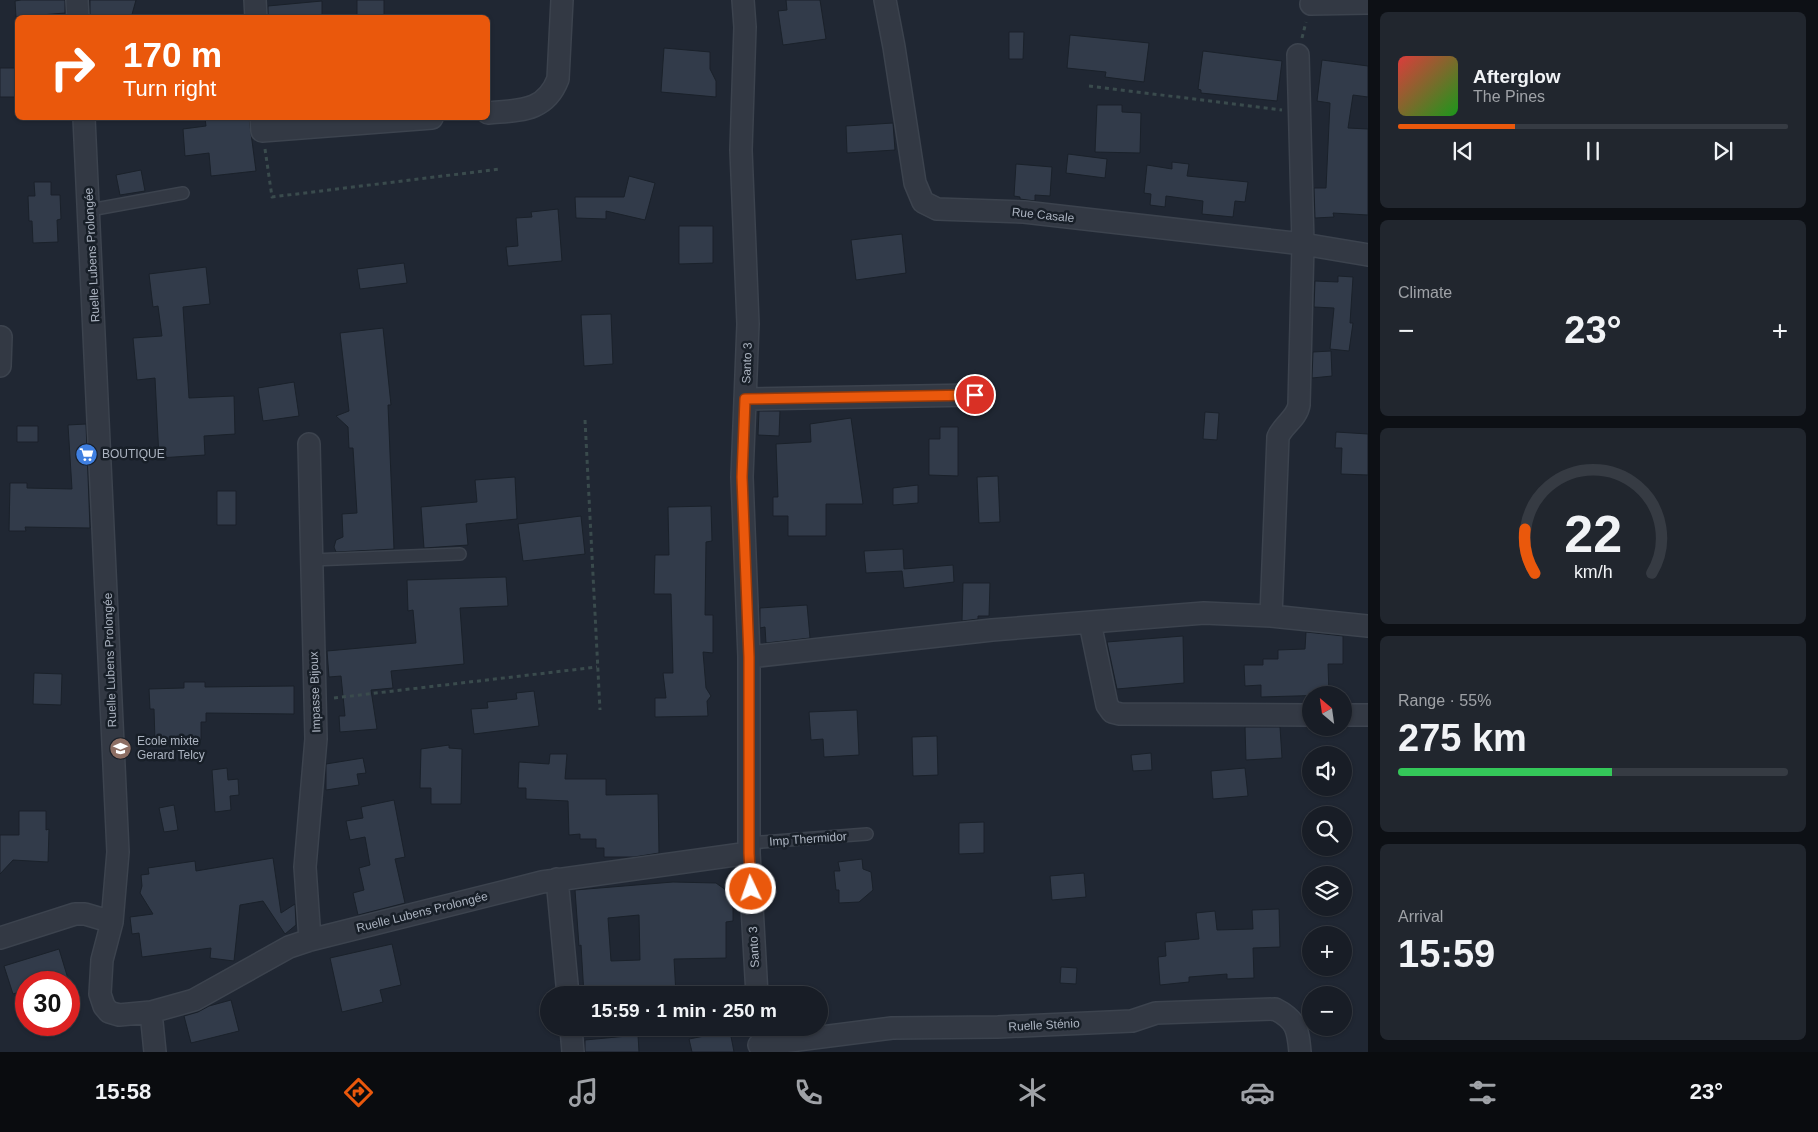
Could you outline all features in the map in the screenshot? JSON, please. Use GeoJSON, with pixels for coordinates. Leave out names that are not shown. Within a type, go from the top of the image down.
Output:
{"type":"FeatureCollection","features":[{"type":"Feature","properties":{"kind":"street"},"geometry":{"type":"LineString","coordinates":[[77,0],[78,15]]}},
{"type":"Feature","properties":{"kind":"street"},"geometry":{"type":"LineString","coordinates":[[255,0],[256,15]]}},
{"type":"Feature","properties":{"kind":"street"},"geometry":{"type":"LineString","coordinates":[[490,113],[525,110],[541,104],[553,92],[558,80],[562,0]]}},
{"type":"Feature","properties":{"kind":"street","name":"Santo 3"},"geometry":{"type":"LineString","coordinates":[[743,0],[745,27],[741,150],[748,324],[742,477],[749,657],[749,848],[757,986]]}},
{"type":"Feature","properties":{"kind":"street","name":"Rue Casale"},"geometry":{"type":"LineString","coordinates":[[885,0],[915,183],[923,202],[937,209],[1024,212],[1303,244],[1368,255]]}},
{"type":"Feature","properties":{"kind":"street"},"geometry":{"type":"LineString","coordinates":[[1311,4],[1368,4]]}},
{"type":"Feature","properties":{"kind":"street"},"geometry":{"type":"LineString","coordinates":[[1271,616],[1278,437],[1280,432],[1298,412],[1299,405],[1303,244],[1298,55]]}},
{"type":"Feature","properties":{"kind":"street","name":"Ruelle Lubens Prolongée"},"geometry":{"type":"LineString","coordinates":[[84,120],[90,210],[118,852],[112,922],[102,960],[100,994],[104,1006],[109,1012],[119,1015],[151,1012],[194,1000],[289,947],[310,940],[542,882],[749,848]]}},
{"type":"Feature","properties":{"kind":"street"},"geometry":{"type":"LineString","coordinates":[[261,124],[375,120]]}},
{"type":"Feature","properties":{"kind":"street"},"geometry":{"type":"LineString","coordinates":[[0,366],[1,337]]}},
{"type":"Feature","properties":{"kind":"street"},"geometry":{"type":"LineString","coordinates":[[745,399],[975,395]]}},
{"type":"Feature","properties":{"kind":"street","name":"Impasse Bijoux"},"geometry":{"type":"LineString","coordinates":[[308,444],[316,739],[305,867],[310,940]]}},
{"type":"Feature","properties":{"kind":"street"},"geometry":{"type":"LineString","coordinates":[[749,657],[992,630],[1204,613],[1271,616],[1368,626]]}},
{"type":"Feature","properties":{"kind":"street"},"geometry":{"type":"LineString","coordinates":[[1090,622],[1106,706],[1112,712],[1120,714],[1302,715]]}},
{"type":"Feature","properties":{"kind":"street"},"geometry":{"type":"LineString","coordinates":[[1352,715],[1368,715]]}},
{"type":"Feature","properties":{"kind":"street"},"geometry":{"type":"LineString","coordinates":[[557,880],[567,986]]}},
{"type":"Feature","properties":{"kind":"street"},"geometry":{"type":"LineString","coordinates":[[0,938],[75,914],[85,914],[112,922]]}},
{"type":"Feature","properties":{"kind":"street","name":"Ruelle Sténio"},"geometry":{"type":"LineString","coordinates":[[759,1042],[892,1028],[998,1027],[1122,1021],[1132,1020],[1156,1012],[1275,1009],[1293,1021],[1298,1032],[1300,1052]]}},
{"type":"Feature","properties":{"kind":"street"},"geometry":{"type":"LineString","coordinates":[[151,1012],[155,1052]]}},
{"type":"Feature","properties":{"kind":"street"},"geometry":{"type":"LineString","coordinates":[[572,1036],[573,1052]]}},
{"type":"Feature","properties":{"kind":"lane"},"geometry":{"type":"LineString","coordinates":[[90,210],[183,193]]}},
{"type":"Feature","properties":{"kind":"lane"},"geometry":{"type":"LineString","coordinates":[[312,560],[460,554]]}},
{"type":"Feature","properties":{"kind":"lane","name":"Imp Thermidor"},"geometry":{"type":"LineString","coordinates":[[749,848],[867,834]]}},
{"type":"Feature","properties":{"kind":"path"},"geometry":{"type":"LineString","coordinates":[[1298,55],[1311,4]]}},
{"type":"Feature","properties":{"kind":"path"},"geometry":{"type":"LineString","coordinates":[[1089,86],[1300,112]]}},
{"type":"Feature","properties":{"kind":"path"},"geometry":{"type":"LineString","coordinates":[[261,124],[272,197],[500,169]]}},
{"type":"Feature","properties":{"kind":"path"},"geometry":{"type":"LineString","coordinates":[[585,420],[600,710]]}},
{"type":"Feature","properties":{"kind":"path"},"geometry":{"type":"LineString","coordinates":[[315,700],[597,667]]}},
{"type":"Feature","properties":{"kind":"building"},"geometry":{"type":"Polygon","coordinates":[[[65,0],[65,13],[16,15],[15,1],[65,0]]]}},
{"type":"Feature","properties":{"kind":"building"},"geometry":{"type":"Polygon","coordinates":[[[90,0],[136,0],[132,15],[90,15],[90,0]]]}},
{"type":"Feature","properties":{"kind":"building"},"geometry":{"type":"Polygon","coordinates":[[[357,0],[384,0],[384,15],[357,15],[357,0]]]}},
{"type":"Feature","properties":{"kind":"building"},"geometry":{"type":"Polygon","coordinates":[[[786,0],[820,0],[826,39],[783,45],[778,11],[787,10],[786,0]]]}},
{"type":"Feature","properties":{"kind":"building"},"geometry":{"type":"Polygon","coordinates":[[[322,1],[322,15],[268,15],[268,6],[322,1]]]}},
{"type":"Feature","properties":{"kind":"building"},"geometry":{"type":"Polygon","coordinates":[[[1009,32],[1024,32],[1023,59],[1009,59],[1009,32]]]}},
{"type":"Feature","properties":{"kind":"building"},"geometry":{"type":"Polygon","coordinates":[[[1070,35],[1149,43],[1144,82],[1105,77],[1106,72],[1067,68],[1070,35]]]}},
{"type":"Feature","properties":{"kind":"building"},"geometry":{"type":"Polygon","coordinates":[[[664,48],[710,52],[710,69],[716,81],[716,97],[661,92],[664,48]]]}},
{"type":"Feature","properties":{"kind":"building"},"geometry":{"type":"Polygon","coordinates":[[[1203,51],[1282,61],[1277,101],[1201,93],[1201,90],[1198,89],[1203,51]]]}},
{"type":"Feature","properties":{"kind":"building"},"geometry":{"type":"Polygon","coordinates":[[[1322,60],[1368,66],[1368,97],[1353,95],[1348,128],[1368,129],[1368,215],[1333,213],[1334,217],[1315,218],[1314,188],[1326,188],[1330,103],[1317,101],[1322,60]]]}},
{"type":"Feature","properties":{"kind":"building"},"geometry":{"type":"Polygon","coordinates":[[[0,68],[15,68],[15,97],[0,97],[0,68]]]}},
{"type":"Feature","properties":{"kind":"building"},"geometry":{"type":"Polygon","coordinates":[[[1097,105],[1122,105],[1122,112],[1141,113],[1140,153],[1095,152],[1097,105]]]}},
{"type":"Feature","properties":{"kind":"building"},"geometry":{"type":"Polygon","coordinates":[[[205,120],[249,120],[256,171],[211,176],[209,153],[185,156],[183,129],[206,126],[205,120]]]}},
{"type":"Feature","properties":{"kind":"building"},"geometry":{"type":"Polygon","coordinates":[[[893,123],[895,150],[847,153],[846,126],[893,123]]]}},
{"type":"Feature","properties":{"kind":"building"},"geometry":{"type":"Polygon","coordinates":[[[1068,154],[1107,159],[1105,178],[1066,173],[1068,154]]]}},
{"type":"Feature","properties":{"kind":"building"},"geometry":{"type":"Polygon","coordinates":[[[1172,162],[1189,164],[1187,176],[1248,182],[1245,202],[1235,201],[1233,217],[1202,214],[1203,201],[1166,196],[1165,207],[1150,205],[1151,194],[1144,193],[1147,165],[1172,169],[1172,162]]]}},
{"type":"Feature","properties":{"kind":"building"},"geometry":{"type":"Polygon","coordinates":[[[1016,164],[1052,167],[1050,196],[1035,195],[1035,201],[1020,199],[1020,197],[1014,196],[1016,164]]]}},
{"type":"Feature","properties":{"kind":"building"},"geometry":{"type":"Polygon","coordinates":[[[141,170],[145,191],[120,195],[116,175],[141,170]]]}},
{"type":"Feature","properties":{"kind":"building"},"geometry":{"type":"Polygon","coordinates":[[[629,176],[655,183],[645,220],[606,211],[606,219],[576,218],[575,197],[624,197],[629,176]]]}},
{"type":"Feature","properties":{"kind":"building"},"geometry":{"type":"Polygon","coordinates":[[[34,182],[51,182],[51,195],[60,195],[61,219],[57,220],[58,242],[33,243],[32,221],[29,221],[28,196],[35,196],[34,182]]]}},
{"type":"Feature","properties":{"kind":"building"},"geometry":{"type":"Polygon","coordinates":[[[558,209],[562,261],[508,266],[506,247],[518,246],[516,218],[532,217],[531,212],[558,209]]]}},
{"type":"Feature","properties":{"kind":"building"},"geometry":{"type":"Polygon","coordinates":[[[679,226],[713,226],[713,263],[679,264],[679,226]]]}},
{"type":"Feature","properties":{"kind":"building"},"geometry":{"type":"Polygon","coordinates":[[[902,234],[906,273],[856,280],[851,240],[902,234]]]}},
{"type":"Feature","properties":{"kind":"building"},"geometry":{"type":"Polygon","coordinates":[[[404,263],[407,283],[360,289],[357,269],[404,263]]]}},
{"type":"Feature","properties":{"kind":"building"},"geometry":{"type":"Polygon","coordinates":[[[206,267],[210,304],[183,307],[189,398],[234,396],[235,434],[204,436],[205,455],[159,458],[155,378],[137,380],[133,338],[162,336],[158,306],[153,307],[149,274],[206,267]]]}},
{"type":"Feature","properties":{"kind":"building"},"geometry":{"type":"Polygon","coordinates":[[[1338,276],[1353,277],[1350,323],[1353,323],[1349,351],[1330,349],[1334,308],[1314,307],[1315,281],[1338,282],[1338,276]]]}},
{"type":"Feature","properties":{"kind":"building"},"geometry":{"type":"Polygon","coordinates":[[[611,314],[613,364],[584,366],[581,315],[611,314]]]}},
{"type":"Feature","properties":{"kind":"building"},"geometry":{"type":"Polygon","coordinates":[[[383,328],[391,405],[388,405],[394,549],[336,552],[334,547],[336,540],[343,537],[342,514],[357,513],[353,448],[349,448],[348,427],[336,416],[349,411],[340,333],[383,328]]]}},
{"type":"Feature","properties":{"kind":"building"},"geometry":{"type":"Polygon","coordinates":[[[1331,351],[1332,376],[1312,378],[1313,352],[1331,351]]]}},
{"type":"Feature","properties":{"kind":"building"},"geometry":{"type":"Polygon","coordinates":[[[294,382],[299,416],[263,421],[258,388],[294,382]]]}},
{"type":"Feature","properties":{"kind":"building"},"geometry":{"type":"Polygon","coordinates":[[[759,411],[780,411],[779,436],[758,435],[759,411]]]}},
{"type":"Feature","properties":{"kind":"building"},"geometry":{"type":"Polygon","coordinates":[[[1205,412],[1219,413],[1217,440],[1203,439],[1205,412]]]}},
{"type":"Feature","properties":{"kind":"building"},"geometry":{"type":"Polygon","coordinates":[[[851,418],[863,504],[826,504],[826,536],[788,536],[788,516],[773,516],[773,497],[778,497],[776,444],[811,442],[810,424],[851,418]]]}},
{"type":"Feature","properties":{"kind":"building"},"geometry":{"type":"Polygon","coordinates":[[[86,424],[90,528],[25,527],[26,531],[9,531],[10,483],[27,483],[27,488],[72,489],[68,425],[86,424]]]}},
{"type":"Feature","properties":{"kind":"building"},"geometry":{"type":"Polygon","coordinates":[[[17,426],[38,426],[38,442],[17,442],[17,426]]]}},
{"type":"Feature","properties":{"kind":"building"},"geometry":{"type":"Polygon","coordinates":[[[940,427],[958,427],[958,476],[929,475],[929,439],[940,439],[940,427]]]}},
{"type":"Feature","properties":{"kind":"building"},"geometry":{"type":"Polygon","coordinates":[[[1336,432],[1368,434],[1368,475],[1341,474],[1342,448],[1335,448],[1336,432]]]}},
{"type":"Feature","properties":{"kind":"building"},"geometry":{"type":"Polygon","coordinates":[[[998,476],[1000,522],[979,523],[977,477],[998,476]]]}},
{"type":"Feature","properties":{"kind":"building"},"geometry":{"type":"Polygon","coordinates":[[[515,477],[517,519],[466,524],[468,545],[424,548],[421,507],[477,502],[475,480],[515,477]]]}},
{"type":"Feature","properties":{"kind":"building"},"geometry":{"type":"Polygon","coordinates":[[[918,485],[918,503],[893,505],[893,488],[918,485]]]}},
{"type":"Feature","properties":{"kind":"building"},"geometry":{"type":"Polygon","coordinates":[[[217,491],[236,491],[236,525],[217,525],[217,491]]]}},
{"type":"Feature","properties":{"kind":"building"},"geometry":{"type":"Polygon","coordinates":[[[711,506],[712,541],[706,542],[705,615],[713,615],[713,653],[703,652],[706,688],[711,696],[707,701],[708,716],[655,717],[655,698],[666,698],[663,673],[673,673],[671,594],[654,594],[655,555],[669,555],[668,507],[711,506]]]}},
{"type":"Feature","properties":{"kind":"building"},"geometry":{"type":"Polygon","coordinates":[[[581,516],[585,554],[523,561],[518,524],[581,516]]]}},
{"type":"Feature","properties":{"kind":"building"},"geometry":{"type":"Polygon","coordinates":[[[903,549],[904,569],[953,565],[954,582],[904,588],[902,571],[866,573],[864,551],[903,549]]]}},
{"type":"Feature","properties":{"kind":"building"},"geometry":{"type":"Polygon","coordinates":[[[506,577],[508,606],[460,608],[464,664],[391,671],[393,688],[371,690],[377,729],[340,732],[339,716],[345,716],[341,676],[329,677],[327,651],[416,643],[413,610],[408,611],[407,580],[506,577]]]}},
{"type":"Feature","properties":{"kind":"building"},"geometry":{"type":"Polygon","coordinates":[[[963,583],[990,583],[989,616],[978,616],[978,619],[962,621],[963,583]]]}},
{"type":"Feature","properties":{"kind":"building"},"geometry":{"type":"Polygon","coordinates":[[[807,605],[810,638],[766,643],[765,627],[760,628],[760,608],[807,605]]]}},
{"type":"Feature","properties":{"kind":"building"},"geometry":{"type":"Polygon","coordinates":[[[1306,632],[1343,636],[1343,664],[1328,664],[1329,686],[1302,686],[1302,696],[1261,697],[1261,685],[1245,686],[1244,665],[1263,665],[1263,659],[1278,659],[1278,650],[1305,649],[1306,632]]]}},
{"type":"Feature","properties":{"kind":"building"},"geometry":{"type":"Polygon","coordinates":[[[1183,636],[1184,683],[1117,689],[1107,642],[1183,636]]]}},
{"type":"Feature","properties":{"kind":"building"},"geometry":{"type":"Polygon","coordinates":[[[34,673],[62,674],[61,705],[33,704],[34,673]]]}},
{"type":"Feature","properties":{"kind":"building"},"geometry":{"type":"Polygon","coordinates":[[[184,682],[205,682],[205,687],[294,686],[294,714],[206,713],[206,722],[201,722],[201,740],[155,741],[154,709],[150,709],[149,689],[184,688],[184,682]]]}},
{"type":"Feature","properties":{"kind":"building"},"geometry":{"type":"Polygon","coordinates":[[[534,691],[539,726],[474,734],[471,709],[488,708],[487,702],[517,699],[516,693],[534,691]]]}},
{"type":"Feature","properties":{"kind":"building"},"geometry":{"type":"Polygon","coordinates":[[[857,710],[859,755],[824,757],[823,739],[811,740],[809,712],[857,710]]]}},
{"type":"Feature","properties":{"kind":"building"},"geometry":{"type":"Polygon","coordinates":[[[1245,727],[1280,727],[1282,758],[1246,760],[1245,727]]]}},
{"type":"Feature","properties":{"kind":"building"},"geometry":{"type":"Polygon","coordinates":[[[937,736],[938,775],[913,776],[912,737],[937,736]]]}},
{"type":"Feature","properties":{"kind":"building"},"geometry":{"type":"Polygon","coordinates":[[[449,745],[449,748],[462,749],[461,804],[431,804],[431,788],[420,788],[421,749],[449,745]]]}},
{"type":"Feature","properties":{"kind":"building"},"geometry":{"type":"Polygon","coordinates":[[[1151,753],[1152,770],[1133,771],[1131,755],[1151,753]]]}},
{"type":"Feature","properties":{"kind":"building"},"geometry":{"type":"Polygon","coordinates":[[[550,754],[567,754],[565,779],[606,779],[606,795],[658,794],[659,853],[634,857],[604,857],[604,848],[596,848],[596,839],[580,839],[580,834],[569,835],[568,801],[526,799],[526,788],[518,788],[519,762],[549,764],[550,754]]]}},
{"type":"Feature","properties":{"kind":"building"},"geometry":{"type":"Polygon","coordinates":[[[363,758],[366,773],[357,774],[359,785],[326,790],[326,764],[363,758]]]}},
{"type":"Feature","properties":{"kind":"building"},"geometry":{"type":"Polygon","coordinates":[[[227,768],[228,780],[238,779],[239,795],[230,796],[231,810],[215,812],[212,770],[227,768]]]}},
{"type":"Feature","properties":{"kind":"building"},"geometry":{"type":"Polygon","coordinates":[[[1245,768],[1248,796],[1213,799],[1211,771],[1245,768]]]}},
{"type":"Feature","properties":{"kind":"building"},"geometry":{"type":"Polygon","coordinates":[[[394,800],[405,857],[395,859],[405,903],[358,915],[353,893],[364,890],[359,868],[370,865],[365,837],[350,840],[346,821],[363,818],[361,807],[394,800]]]}},
{"type":"Feature","properties":{"kind":"building"},"geometry":{"type":"Polygon","coordinates":[[[174,805],[178,830],[164,832],[159,808],[174,805]]]}},
{"type":"Feature","properties":{"kind":"building"},"geometry":{"type":"Polygon","coordinates":[[[19,811],[46,811],[46,830],[49,829],[48,862],[13,860],[0,874],[0,835],[19,835],[19,811]]]}},
{"type":"Feature","properties":{"kind":"building"},"geometry":{"type":"Polygon","coordinates":[[[984,822],[984,853],[959,854],[959,823],[984,822]]]}},
{"type":"Feature","properties":{"kind":"building"},"geometry":{"type":"Polygon","coordinates":[[[273,858],[281,913],[295,904],[296,925],[285,934],[263,901],[240,905],[234,961],[210,958],[211,948],[142,957],[139,933],[132,934],[130,917],[153,914],[140,893],[142,886],[141,875],[149,874],[148,868],[195,861],[196,871],[273,858]]]}},
{"type":"Feature","properties":{"kind":"building"},"geometry":{"type":"Polygon","coordinates":[[[862,859],[863,869],[871,872],[873,890],[859,902],[839,903],[839,890],[836,890],[834,871],[840,871],[838,862],[862,859]]]}},
{"type":"Feature","properties":{"kind":"building"},"geometry":{"type":"Polygon","coordinates":[[[1084,873],[1086,897],[1052,900],[1050,876],[1084,873]]]}},
{"type":"Feature","properties":{"kind":"building"},"geometry":{"type":"Polygon","coordinates":[[[673,882],[716,883],[733,895],[733,921],[726,922],[726,958],[674,959],[676,986],[583,986],[581,945],[579,946],[575,890],[673,882]],[[639,915],[608,918],[611,961],[640,960],[639,915]]]}},
{"type":"Feature","properties":{"kind":"building"},"geometry":{"type":"Polygon","coordinates":[[[1279,909],[1280,947],[1253,948],[1254,978],[1227,979],[1227,974],[1189,977],[1189,982],[1160,985],[1158,957],[1166,956],[1165,942],[1199,939],[1196,913],[1215,911],[1217,930],[1253,929],[1252,910],[1279,909]]]}},
{"type":"Feature","properties":{"kind":"building"},"geometry":{"type":"Polygon","coordinates":[[[392,944],[401,985],[380,990],[383,1002],[342,1012],[330,958],[392,944]]]}},
{"type":"Feature","properties":{"kind":"building"},"geometry":{"type":"Polygon","coordinates":[[[59,949],[66,971],[15,971],[15,993],[13,994],[4,966],[59,949]]]}},
{"type":"Feature","properties":{"kind":"building"},"geometry":{"type":"Polygon","coordinates":[[[1061,967],[1077,968],[1076,984],[1060,983],[1061,967]]]}},
{"type":"Feature","properties":{"kind":"building"},"geometry":{"type":"Polygon","coordinates":[[[231,1000],[239,1031],[191,1043],[184,1016],[231,1000]]]}},
{"type":"Feature","properties":{"kind":"building"},"geometry":{"type":"Polygon","coordinates":[[[638,1036],[639,1052],[585,1052],[585,1040],[638,1036]]]}},
{"type":"Feature","properties":{"kind":"building"},"geometry":{"type":"Polygon","coordinates":[[[704,1036],[731,1036],[734,1052],[692,1052],[689,1039],[704,1036]]]}},
{"type":"Feature","properties":{"kind":"place","name":"BOUTIQUE"},"geometry":{"type":"Point","coordinates":[86,454]}},
{"type":"Feature","properties":{"kind":"place","name":"Ecole mixte Gerard Telcy"},"geometry":{"type":"Point","coordinates":[121,748]}},
{"type":"Feature","properties":{"kind":"route"},"geometry":{"type":"LineString","coordinates":[[751,889],[749,853],[749,657],[742,477],[745,399],[975,395]]}}]}
